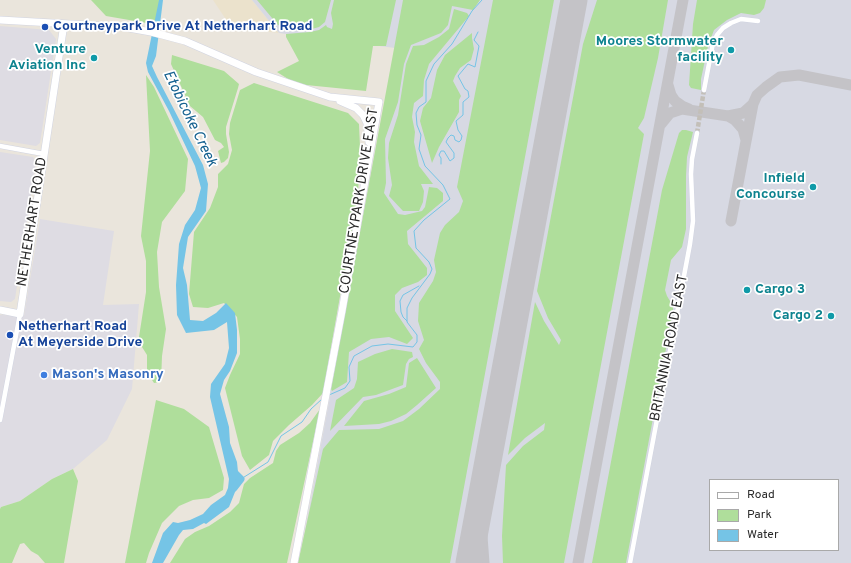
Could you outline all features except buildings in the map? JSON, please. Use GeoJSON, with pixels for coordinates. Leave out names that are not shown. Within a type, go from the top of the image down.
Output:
{"type":"FeatureCollection","features":[{"type":"Feature","properties":{"kind":"street"},"geometry":{"type":"LineString","coordinates":[[704,90],[713,43],[717,35],[723,28],[736,21],[748,19],[758,21]]}},
{"type":"Feature","properties":{"kind":"street","name":"COURTNEYPARK DRIVE EAST"},"geometry":{"type":"LineString","coordinates":[[0,20],[123,27],[156,33],[185,41],[263,75],[330,97],[379,102],[294,563]]}},
{"type":"Feature","properties":{"kind":"street","name":"NETHERHART ROAD"},"geometry":{"type":"LineString","coordinates":[[0,420],[20,314],[64,24]]}},
{"type":"Feature","properties":{"kind":"street"},"geometry":{"type":"LineString","coordinates":[[330,97],[356,108],[366,120],[369,134],[368,159]]}},
{"type":"Feature","properties":{"kind":"street","name":"BRITANNIA ROAD EAST"},"geometry":{"type":"LineString","coordinates":[[630,563],[690,244],[693,221],[691,174],[696,133]]}},
{"type":"Feature","properties":{"kind":"street"},"geometry":{"type":"LineString","coordinates":[[0,146],[44,154]]}},
{"type":"Feature","properties":{"kind":"street"},"geometry":{"type":"LineString","coordinates":[[0,310],[20,314]]}},
{"type":"Feature","properties":{"kind":"shaded area"},"geometry":{"type":"Polygon","coordinates":[[[213,0],[252,0],[279,33],[231,27],[213,0]]]}},
{"type":"Feature","properties":{"kind":"shaded area"},"geometry":{"type":"Polygon","coordinates":[[[252,0],[851,0],[851,563],[299,563],[395,48],[279,33],[252,0]]]}},
{"type":"Feature","properties":{"kind":"shaded area"},"geometry":{"type":"Polygon","coordinates":[[[0,26],[49,30],[56,39],[40,143],[36,146],[0,140],[0,26]]]}},
{"type":"Feature","properties":{"kind":"shaded area"},"geometry":{"type":"Polygon","coordinates":[[[0,152],[33,157],[36,162],[15,299],[11,302],[0,301],[0,152]]]}},
{"type":"Feature","properties":{"kind":"shaded area"},"geometry":{"type":"Polygon","coordinates":[[[40,219],[114,231],[103,305],[139,304],[132,389],[107,440],[73,469],[52,479],[20,501],[1,507],[0,509],[0,315],[24,316],[40,219]]]}},
{"type":"Feature","properties":{"kind":"green space"},"geometry":{"type":"Polygon","coordinates":[[[91,0],[162,0],[158,25],[106,16],[91,0]]]}},
{"type":"Feature","properties":{"kind":"green space"},"geometry":{"type":"Polygon","coordinates":[[[257,0],[331,0],[325,22],[319,27],[308,30],[290,30],[277,24],[257,0]]]}},
{"type":"Feature","properties":{"kind":"green space"},"geometry":{"type":"Polygon","coordinates":[[[334,0],[396,0],[386,46],[373,46],[366,91],[296,84],[277,72],[299,61],[286,37],[286,34],[319,30],[326,25],[332,29],[333,24],[331,13],[334,0]]]}},
{"type":"Feature","properties":{"kind":"green space"},"geometry":{"type":"Polygon","coordinates":[[[403,0],[480,0],[473,10],[452,6],[448,25],[441,33],[411,45],[404,64],[398,102],[385,139],[386,183],[384,193],[398,214],[405,215],[422,211],[425,207],[429,187],[437,188],[443,193],[443,201],[407,231],[408,244],[427,268],[427,275],[418,282],[402,288],[395,295],[395,311],[413,338],[407,344],[389,337],[371,339],[349,352],[347,382],[332,391],[331,389],[403,0]]]}},
{"type":"Feature","properties":{"kind":"green space"},"geometry":{"type":"Polygon","coordinates":[[[493,0],[554,0],[450,563],[298,563],[323,449],[339,430],[379,429],[403,421],[419,409],[440,389],[440,382],[426,363],[419,349],[424,340],[418,321],[419,303],[433,281],[436,272],[434,260],[440,233],[445,225],[459,212],[463,201],[457,187],[493,0]]]}},
{"type":"Feature","properties":{"kind":"green space"},"geometry":{"type":"Polygon","coordinates":[[[597,0],[668,0],[658,58],[644,118],[638,128],[644,134],[564,563],[503,563],[502,536],[506,465],[523,446],[544,430],[545,423],[525,438],[508,455],[535,302],[544,321],[559,345],[561,340],[548,318],[537,291],[583,44],[597,0]]]}},
{"type":"Feature","properties":{"kind":"green space"},"geometry":{"type":"Polygon","coordinates":[[[697,0],[766,0],[764,8],[760,13],[754,15],[741,13],[727,20],[714,30],[708,46],[701,79],[701,90],[691,88],[689,85],[693,24],[697,0]]]}},
{"type":"Feature","properties":{"kind":"green space"},"geometry":{"type":"Polygon","coordinates":[[[454,9],[467,13],[469,16],[429,64],[424,80],[423,96],[414,103],[412,117],[415,132],[414,142],[419,166],[433,184],[421,184],[424,191],[423,202],[419,211],[403,211],[389,196],[392,185],[388,158],[389,143],[398,115],[406,64],[413,46],[424,45],[439,37],[449,29],[454,9]]]}},
{"type":"Feature","properties":{"kind":"green space"},"geometry":{"type":"Polygon","coordinates":[[[472,33],[474,49],[471,60],[460,68],[453,81],[461,96],[459,100],[459,112],[439,147],[432,163],[420,121],[423,108],[431,98],[437,70],[445,55],[472,33]]]}},
{"type":"Feature","properties":{"kind":"green space"},"geometry":{"type":"Polygon","coordinates":[[[172,55],[224,71],[239,84],[226,127],[229,152],[228,158],[224,162],[221,163],[218,151],[224,147],[221,143],[215,140],[203,117],[190,106],[171,64],[172,55]]]}},
{"type":"Feature","properties":{"kind":"green space"},"geometry":{"type":"Polygon","coordinates":[[[146,75],[154,87],[188,159],[185,191],[162,222],[157,252],[159,287],[166,329],[162,356],[161,382],[154,383],[147,372],[147,355],[142,347],[139,337],[146,292],[146,261],[141,236],[150,151],[146,75]]]}},
{"type":"Feature","properties":{"kind":"green space"},"geometry":{"type":"Polygon","coordinates":[[[254,83],[348,113],[359,124],[360,147],[358,194],[323,393],[273,441],[269,455],[250,470],[242,456],[225,388],[240,354],[240,339],[237,317],[224,303],[208,308],[193,307],[189,294],[194,232],[210,208],[218,187],[218,174],[228,164],[232,150],[229,134],[230,123],[240,90],[254,83]]]}},
{"type":"Feature","properties":{"kind":"green space"},"geometry":{"type":"Polygon","coordinates":[[[682,130],[693,132],[687,157],[686,229],[682,247],[671,260],[665,290],[673,306],[673,311],[626,563],[592,563],[662,190],[679,133],[682,130]]]}},
{"type":"Feature","properties":{"kind":"green space"},"geometry":{"type":"Polygon","coordinates":[[[392,349],[412,352],[413,357],[409,359],[406,364],[403,385],[376,395],[363,397],[330,431],[336,400],[354,388],[357,379],[358,362],[375,354],[392,349]]]}},
{"type":"Feature","properties":{"kind":"green space"},"geometry":{"type":"Polygon","coordinates":[[[417,358],[436,388],[406,414],[391,421],[379,424],[344,426],[364,401],[389,394],[406,387],[409,363],[417,358]]]}},
{"type":"Feature","properties":{"kind":"green space"},"geometry":{"type":"Polygon","coordinates":[[[156,400],[184,409],[209,427],[224,478],[223,490],[209,498],[193,500],[179,506],[162,523],[146,563],[125,563],[156,400]]]}},
{"type":"Feature","properties":{"kind":"green space"},"geometry":{"type":"Polygon","coordinates":[[[320,409],[287,563],[170,563],[185,539],[195,532],[209,526],[230,512],[239,503],[244,484],[250,478],[273,463],[276,451],[280,445],[299,433],[310,423],[320,409]]]}},
{"type":"Feature","properties":{"kind":"green space"},"geometry":{"type":"Polygon","coordinates":[[[73,469],[78,481],[64,563],[45,563],[24,543],[20,544],[12,563],[0,563],[1,507],[20,501],[52,479],[73,469]]]}},
{"type":"Feature","properties":{"kind":"water","name":"Etobicoke Creek"},"geometry":{"type":"Polygon","coordinates":[[[159,0],[163,0],[156,56],[152,66],[203,165],[208,184],[206,211],[188,237],[183,268],[187,285],[190,320],[203,321],[216,313],[226,303],[235,313],[237,353],[230,371],[224,380],[220,394],[229,427],[230,443],[237,462],[239,482],[229,507],[206,524],[204,523],[193,529],[183,530],[163,563],[152,563],[163,533],[173,522],[178,523],[190,520],[203,514],[211,505],[225,495],[228,488],[229,479],[210,397],[211,384],[225,364],[229,348],[227,322],[214,330],[186,333],[177,315],[176,285],[179,244],[185,225],[195,210],[201,188],[195,166],[169,111],[148,72],[146,63],[159,0]]]}},
{"type":"Feature","properties":{"kind":"waterway"},"geometry":{"type":"LineString","coordinates":[[329,395],[345,388],[350,381],[349,367],[354,356],[372,346],[388,344],[413,347],[417,342],[417,335],[407,322],[407,308],[432,269],[429,262],[416,248],[414,231],[424,220],[450,199],[443,185],[425,166],[419,149],[421,135],[417,125],[416,113],[419,107],[426,102],[426,81],[434,64],[452,44],[472,11],[482,0]]}},
{"type":"Feature","properties":{"kind":"waterway"},"geometry":{"type":"LineString","coordinates":[[441,164],[441,158],[439,155],[441,151],[444,151],[450,161],[454,158],[454,153],[446,142],[448,138],[451,135],[454,136],[455,140],[459,142],[461,140],[462,136],[458,130],[456,121],[463,115],[463,102],[469,97],[468,91],[465,89],[458,76],[468,64],[475,67],[479,46],[474,40],[478,32]]}},
{"type":"Feature","properties":{"kind":"waterway"},"geometry":{"type":"LineString","coordinates":[[407,321],[401,312],[400,301],[403,295],[419,286]]}},
{"type":"Feature","properties":{"kind":"waterway"},"geometry":{"type":"LineString","coordinates":[[241,479],[268,462],[281,436],[302,422],[311,409],[322,399]]}},
{"type":"Feature","properties":{"kind":"waterway","name":"Etobicoke Creek"},"geometry":{"type":"LineString","coordinates":[[232,470],[241,479],[234,488]]}},
{"type":"Feature","properties":{"kind":"taxiway"},"geometry":{"type":"LineString","coordinates":[[570,19],[575,0]]}},
{"type":"Feature","properties":{"kind":"taxiway"},"geometry":{"type":"LineString","coordinates":[[578,563],[683,0]]}},
{"type":"Feature","properties":{"kind":"taxiway"},"geometry":{"type":"LineString","coordinates":[[661,124],[670,113],[682,109],[728,116],[743,113],[753,104],[757,95],[780,77],[799,75],[851,85]]}},
{"type":"Feature","properties":{"kind":"taxiway"},"geometry":{"type":"LineString","coordinates":[[668,85],[671,95],[675,101],[689,109]]}},
{"type":"Feature","properties":{"kind":"taxiway"},"geometry":{"type":"LineString","coordinates":[[731,221],[753,104]]}},
{"type":"Feature","properties":{"kind":"taxiway"},"geometry":{"type":"LineString","coordinates":[[728,116],[735,120],[743,129],[746,140]]}},
{"type":"Feature","properties":{"kind":"taxiway"},"geometry":{"type":"LineString","coordinates":[[482,493],[481,523],[484,563]]}},
{"type":"Feature","properties":{"kind":"runway"},"geometry":{"type":"LineString","coordinates":[[469,563],[574,0]]}},
{"type":"Feature","properties":{"kind":"tunnel"},"geometry":{"type":"LineString","coordinates":[[697,133],[704,90]]}},
{"type":"Feature","properties":{"kind":"place","name":"Courtneypark Drive At Netherhart Road"},"geometry":{"type":"Point","coordinates":[45,27]}},
{"type":"Feature","properties":{"kind":"place","name":"Moores Stormwater facility"},"geometry":{"type":"Point","coordinates":[731,50]}},
{"type":"Feature","properties":{"kind":"place","name":"Venture Aviation Inc"},"geometry":{"type":"Point","coordinates":[94,58]}},
{"type":"Feature","properties":{"kind":"place","name":"Infield Concourse"},"geometry":{"type":"Point","coordinates":[813,187]}},
{"type":"Feature","properties":{"kind":"place","name":"Cargo 3"},"geometry":{"type":"Point","coordinates":[747,290]}},
{"type":"Feature","properties":{"kind":"place","name":"Cargo 2"},"geometry":{"type":"Point","coordinates":[831,316]}},
{"type":"Feature","properties":{"kind":"place","name":"Netherhart Road At Meyerside Drive"},"geometry":{"type":"Point","coordinates":[10,335]}},
{"type":"Feature","properties":{"kind":"place","name":"Mason's Masonry"},"geometry":{"type":"Point","coordinates":[44,375]}}]}
